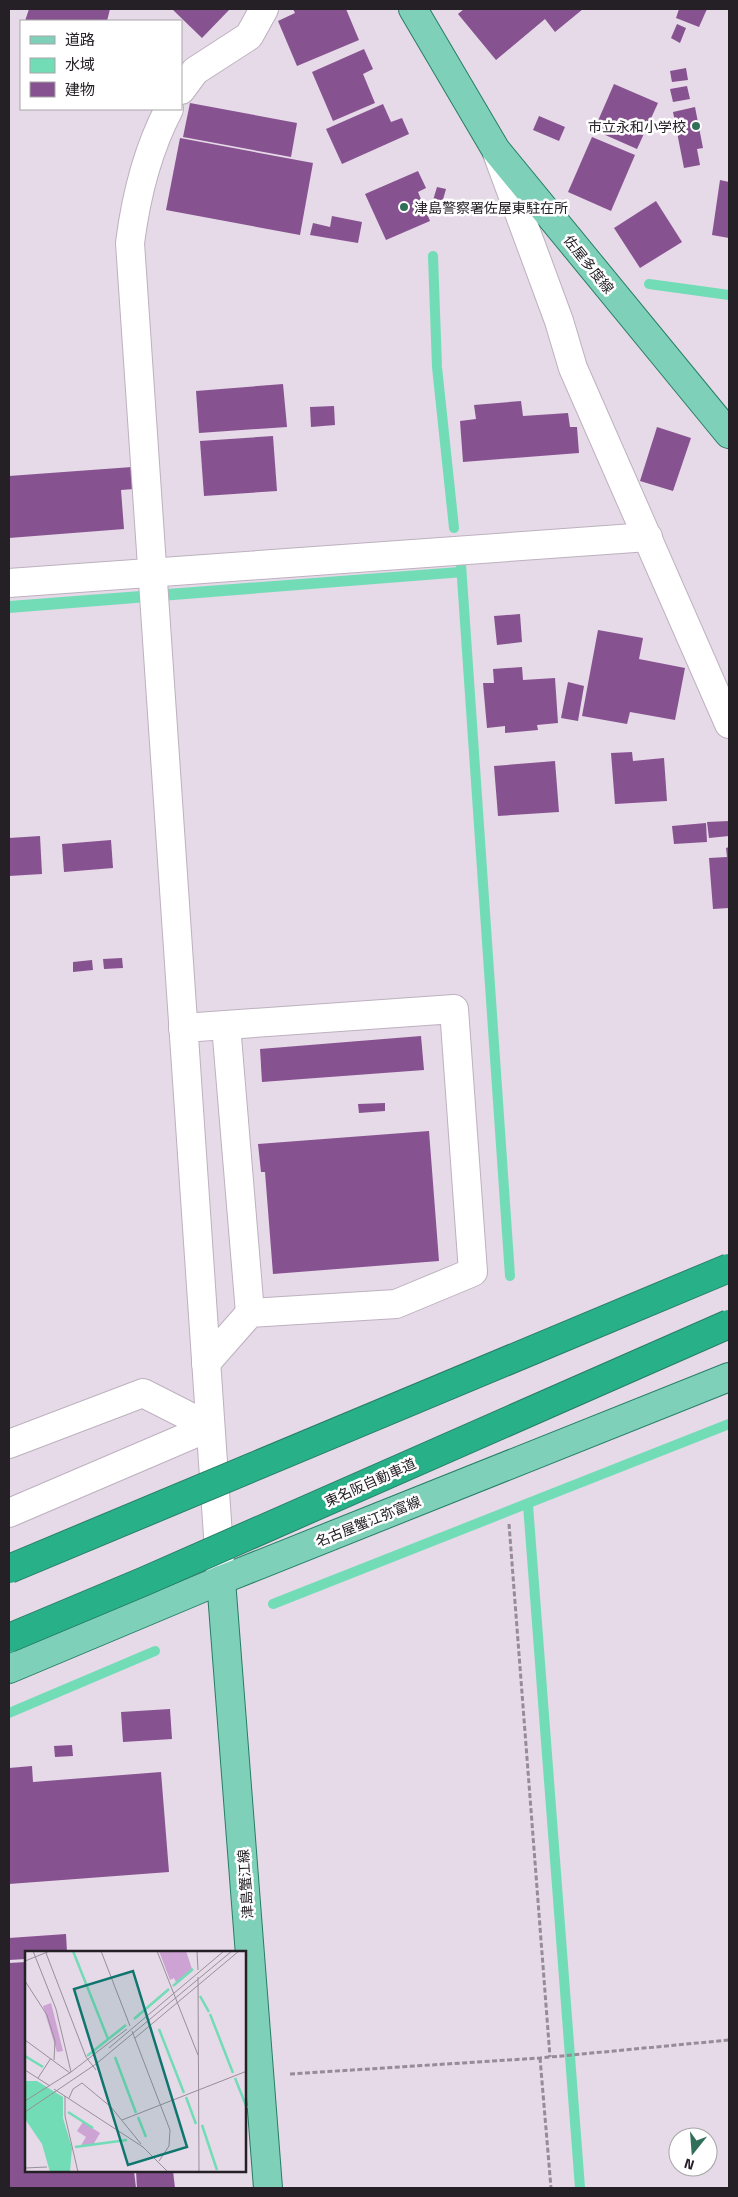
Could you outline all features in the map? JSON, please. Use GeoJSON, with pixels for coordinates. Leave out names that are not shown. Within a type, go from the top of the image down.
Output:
{"type":"FeatureCollection","features":[{"type":"Feature","properties":{"kind":"highway"},"geometry":{"type":"LineString","coordinates":[[9,1569],[729,1268]]}},
{"type":"Feature","properties":{"kind":"highway","name":"東名阪自動車道"},"geometry":{"type":"LineString","coordinates":[[9,1638],[145,1581],[729,1324]]}},
{"type":"Feature","properties":{"kind":"main road","name":"佐屋多度線"},"geometry":{"type":"LineString","coordinates":[[413,9],[496,150],[729,434]]}},
{"type":"Feature","properties":{"kind":"main road","name":"名古屋蟹江弥富線"},"geometry":{"type":"LineString","coordinates":[[9,1668],[221,1580],[729,1377]]}},
{"type":"Feature","properties":{"kind":"main road","name":"津島蟹江線"},"geometry":{"type":"LineString","coordinates":[[221,1580],[268,2188]]}},
{"type":"Feature","properties":{"kind":"street"},"geometry":{"type":"LineString","coordinates":[[182,89],[195,71],[248,36],[264,9]]}},
{"type":"Feature","properties":{"kind":"street"},"geometry":{"type":"LineString","coordinates":[[168,110],[158,130],[146,166],[136,202],[130,243],[221,1580]]}},
{"type":"Feature","properties":{"kind":"street"},"geometry":{"type":"LineString","coordinates":[[496,150],[559,321],[573,368],[729,724]]}},
{"type":"Feature","properties":{"kind":"street"},"geometry":{"type":"LineString","coordinates":[[9,583],[648,537]]}},
{"type":"Feature","properties":{"kind":"street"},"geometry":{"type":"LineString","coordinates":[[184,1028],[454,1009],[473,1272],[396,1304],[250,1313],[206,1363]]}},
{"type":"Feature","properties":{"kind":"street"},"geometry":{"type":"LineString","coordinates":[[226,1025],[250,1313]]}},
{"type":"Feature","properties":{"kind":"street"},"geometry":{"type":"LineString","coordinates":[[9,1444],[143,1393],[210,1427]]}},
{"type":"Feature","properties":{"kind":"street"},"geometry":{"type":"LineString","coordinates":[[9,1513],[210,1427]]}},
{"type":"Feature","properties":{"kind":"path"},"geometry":{"type":"LineString","coordinates":[[509,1524],[550,2057]]}},
{"type":"Feature","properties":{"kind":"path"},"geometry":{"type":"LineString","coordinates":[[260,2076],[540,2058],[729,2040]]}},
{"type":"Feature","properties":{"kind":"path"},"geometry":{"type":"LineString","coordinates":[[540,2058],[551,2188]]}},
{"type":"Feature","properties":{"kind":"water"},"geometry":{"type":"Polygon","coordinates":[[[459,564],[463,564],[464,577],[9,613],[9,601],[459,567],[459,564]]]}},
{"type":"Feature","properties":{"kind":"building"},"geometry":{"type":"Polygon","coordinates":[[[29,9],[110,9],[107,20],[25,20],[29,9]]]}},
{"type":"Feature","properties":{"kind":"building"},"geometry":{"type":"Polygon","coordinates":[[[172,9],[228,9],[229,10],[202,38],[172,9]]]}},
{"type":"Feature","properties":{"kind":"building"},"geometry":{"type":"Polygon","coordinates":[[[293,9],[346,9],[359,40],[297,66],[278,21],[295,13],[293,9]]]}},
{"type":"Feature","properties":{"kind":"building"},"geometry":{"type":"Polygon","coordinates":[[[464,9],[583,9],[555,32],[545,19],[496,60],[458,14],[464,9]]]}},
{"type":"Feature","properties":{"kind":"building"},"geometry":{"type":"Polygon","coordinates":[[[679,9],[707,9],[699,27],[676,18],[679,9]]]}},
{"type":"Feature","properties":{"kind":"building"},"geometry":{"type":"Polygon","coordinates":[[[677,24],[686,28],[680,43],[671,38],[677,24]]]}},
{"type":"Feature","properties":{"kind":"building"},"geometry":{"type":"Polygon","coordinates":[[[364,49],[373,69],[363,74],[375,103],[333,121],[312,72],[364,49]]]}},
{"type":"Feature","properties":{"kind":"building"},"geometry":{"type":"Polygon","coordinates":[[[686,68],[688,80],[672,82],[670,71],[686,68]]]}},
{"type":"Feature","properties":{"kind":"building"},"geometry":{"type":"Polygon","coordinates":[[[614,84],[658,103],[637,149],[594,130],[614,84]]]}},
{"type":"Feature","properties":{"kind":"building"},"geometry":{"type":"Polygon","coordinates":[[[687,86],[690,99],[673,102],[670,89],[687,86]]]}},
{"type":"Feature","properties":{"kind":"building"},"geometry":{"type":"Polygon","coordinates":[[[190,103],[297,123],[291,157],[183,137],[190,103]]]}},
{"type":"Feature","properties":{"kind":"building"},"geometry":{"type":"Polygon","coordinates":[[[383,104],[391,122],[402,118],[409,134],[342,164],[326,129],[383,104]]]}},
{"type":"Feature","properties":{"kind":"building"},"geometry":{"type":"Polygon","coordinates":[[[695,107],[703,148],[697,149],[700,165],[684,168],[673,112],[695,107]]]}},
{"type":"Feature","properties":{"kind":"building"},"geometry":{"type":"Polygon","coordinates":[[[539,116],[565,127],[559,141],[533,130],[539,116]]]}},
{"type":"Feature","properties":{"kind":"building"},"geometry":{"type":"Polygon","coordinates":[[[592,137],[635,155],[611,211],[568,192],[592,137]]]}},
{"type":"Feature","properties":{"kind":"building"},"geometry":{"type":"Polygon","coordinates":[[[180,138],[313,163],[300,235],[166,210],[180,138]]]}},
{"type":"Feature","properties":{"kind":"building"},"geometry":{"type":"Polygon","coordinates":[[[418,171],[426,188],[418,192],[430,221],[386,240],[365,194],[418,171]]]}},
{"type":"Feature","properties":{"kind":"building"},"geometry":{"type":"Polygon","coordinates":[[[720,180],[729,182],[729,238],[712,235],[720,180]]]}},
{"type":"Feature","properties":{"kind":"building"},"geometry":{"type":"Polygon","coordinates":[[[437,187],[446,189],[440,210],[431,207],[437,187]]]}},
{"type":"Feature","properties":{"kind":"building"},"geometry":{"type":"Polygon","coordinates":[[[656,201],[682,242],[640,268],[614,228],[656,201]]]}},
{"type":"Feature","properties":{"kind":"building"},"geometry":{"type":"Polygon","coordinates":[[[332,216],[362,222],[358,243],[310,235],[313,223],[330,227],[332,216]]]}},
{"type":"Feature","properties":{"kind":"building"},"geometry":{"type":"Polygon","coordinates":[[[283,384],[287,427],[199,433],[196,391],[283,384]]]}},
{"type":"Feature","properties":{"kind":"building"},"geometry":{"type":"Polygon","coordinates":[[[521,401],[523,416],[568,413],[570,427],[577,427],[579,453],[463,462],[460,421],[476,419],[474,405],[521,401]]]}},
{"type":"Feature","properties":{"kind":"building"},"geometry":{"type":"Polygon","coordinates":[[[334,406],[335,425],[311,427],[310,407],[334,406]]]}},
{"type":"Feature","properties":{"kind":"building"},"geometry":{"type":"Polygon","coordinates":[[[657,427],[691,438],[673,491],[640,481],[657,427]]]}},
{"type":"Feature","properties":{"kind":"building"},"geometry":{"type":"Polygon","coordinates":[[[273,436],[277,491],[204,496],[200,441],[273,436]]]}},
{"type":"Feature","properties":{"kind":"building"},"geometry":{"type":"Polygon","coordinates":[[[132,467],[134,489],[121,490],[124,529],[9,538],[9,476],[132,467]]]}},
{"type":"Feature","properties":{"kind":"building"},"geometry":{"type":"Polygon","coordinates":[[[520,614],[522,642],[497,645],[494,616],[520,614]]]}},
{"type":"Feature","properties":{"kind":"building"},"geometry":{"type":"Polygon","coordinates":[[[598,630],[643,638],[639,659],[685,668],[675,720],[630,712],[627,724],[582,716],[598,630]]]}},
{"type":"Feature","properties":{"kind":"building"},"geometry":{"type":"Polygon","coordinates":[[[522,667],[523,680],[555,678],[558,723],[537,725],[538,730],[505,733],[505,726],[487,728],[483,683],[494,683],[493,669],[522,667]]]}},
{"type":"Feature","properties":{"kind":"building"},"geometry":{"type":"Polygon","coordinates":[[[568,682],[584,686],[578,721],[561,718],[568,682]]]}},
{"type":"Feature","properties":{"kind":"building"},"geometry":{"type":"Polygon","coordinates":[[[632,752],[633,761],[664,758],[667,801],[615,804],[611,753],[632,752]]]}},
{"type":"Feature","properties":{"kind":"building"},"geometry":{"type":"Polygon","coordinates":[[[555,761],[559,812],[498,816],[494,766],[555,761]]]}},
{"type":"Feature","properties":{"kind":"building"},"geometry":{"type":"Polygon","coordinates":[[[729,821],[729,836],[709,838],[707,822],[729,821]]]}},
{"type":"Feature","properties":{"kind":"building"},"geometry":{"type":"Polygon","coordinates":[[[706,823],[707,842],[674,844],[672,826],[706,823]]]}},
{"type":"Feature","properties":{"kind":"building"},"geometry":{"type":"Polygon","coordinates":[[[40,836],[42,874],[9,876],[9,838],[40,836]]]}},
{"type":"Feature","properties":{"kind":"building"},"geometry":{"type":"Polygon","coordinates":[[[111,840],[113,868],[64,872],[62,844],[111,840]]]}},
{"type":"Feature","properties":{"kind":"building"},"geometry":{"type":"Polygon","coordinates":[[[729,847],[729,908],[713,909],[709,858],[727,857],[726,848],[729,847]]]}},
{"type":"Feature","properties":{"kind":"building"},"geometry":{"type":"Polygon","coordinates":[[[122,958],[123,968],[104,969],[103,959],[122,958]]]}},
{"type":"Feature","properties":{"kind":"building"},"geometry":{"type":"Polygon","coordinates":[[[92,960],[93,970],[73,972],[73,962],[92,960]]]}},
{"type":"Feature","properties":{"kind":"building"},"geometry":{"type":"Polygon","coordinates":[[[421,1036],[424,1070],[262,1082],[260,1049],[421,1036]]]}},
{"type":"Feature","properties":{"kind":"building"},"geometry":{"type":"Polygon","coordinates":[[[385,1103],[385,1111],[359,1113],[358,1104],[385,1103]]]}},
{"type":"Feature","properties":{"kind":"building"},"geometry":{"type":"Polygon","coordinates":[[[429,1131],[439,1261],[273,1274],[265,1172],[261,1172],[258,1144],[429,1131]]]}},
{"type":"Feature","properties":{"kind":"building"},"geometry":{"type":"Polygon","coordinates":[[[170,1709],[172,1739],[123,1742],[121,1712],[170,1709]]]}},
{"type":"Feature","properties":{"kind":"building"},"geometry":{"type":"Polygon","coordinates":[[[72,1745],[73,1756],[55,1757],[54,1746],[72,1745]]]}},
{"type":"Feature","properties":{"kind":"building"},"geometry":{"type":"Polygon","coordinates":[[[32,1766],[33,1782],[161,1772],[169,1872],[9,1884],[9,1768],[32,1766]]]}},
{"type":"Feature","properties":{"kind":"building"},"geometry":{"type":"Polygon","coordinates":[[[66,1934],[67,1951],[25,1951],[25,1959],[9,1960],[9,1938],[66,1934]]]}},
{"type":"Feature","properties":{"kind":"building"},"geometry":{"type":"Polygon","coordinates":[[[25,1962],[25,2172],[134,2172],[136,2188],[9,2188],[9,1963],[25,1962]]]}},
{"type":"Feature","properties":{"kind":"building"},"geometry":{"type":"Polygon","coordinates":[[[136,2172],[173,2172],[175,2188],[137,2188],[136,2172]]]}},
{"type":"Feature","properties":{"kind":"waterway"},"geometry":{"type":"LineString","coordinates":[[433,256],[437,367],[454,528]]}},
{"type":"Feature","properties":{"kind":"waterway"},"geometry":{"type":"LineString","coordinates":[[649,284],[729,295]]}},
{"type":"Feature","properties":{"kind":"waterway"},"geometry":{"type":"LineString","coordinates":[[461,564],[510,1276]]}},
{"type":"Feature","properties":{"kind":"waterway"},"geometry":{"type":"LineString","coordinates":[[273,1604],[729,1424]]}},
{"type":"Feature","properties":{"kind":"waterway"},"geometry":{"type":"LineString","coordinates":[[528,1505],[580,2188]]}},
{"type":"Feature","properties":{"kind":"waterway"},"geometry":{"type":"LineString","coordinates":[[9,1713],[155,1651]]}},
{"type":"Feature","properties":{"kind":"place","name":"市立永和小学校"},"geometry":{"type":"Point","coordinates":[696,126]}},
{"type":"Feature","properties":{"kind":"place","name":"津島警察署佐屋東駐在所"},"geometry":{"type":"Point","coordinates":[404,207]}}]}
